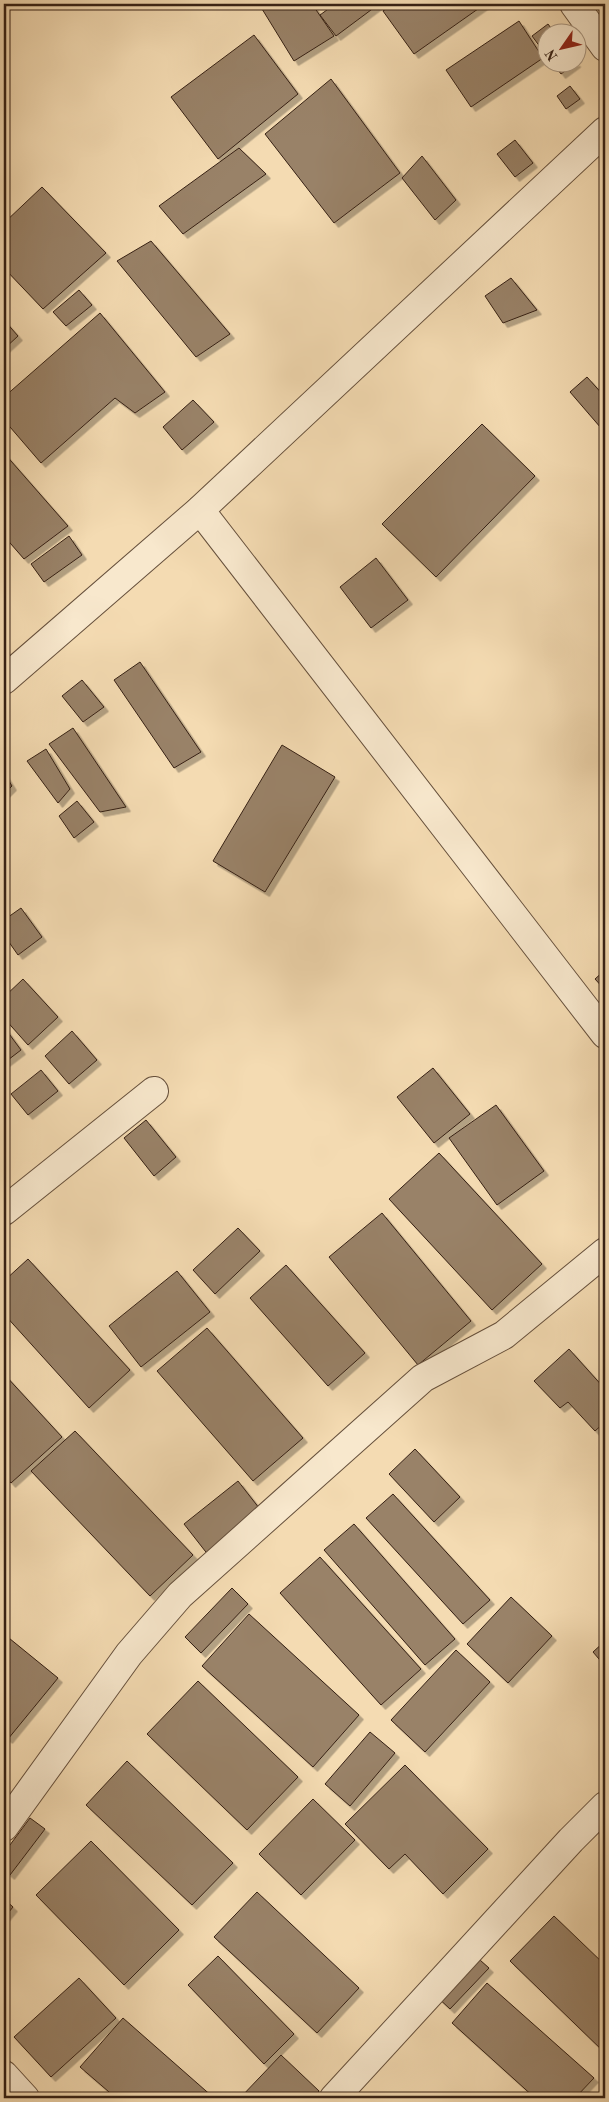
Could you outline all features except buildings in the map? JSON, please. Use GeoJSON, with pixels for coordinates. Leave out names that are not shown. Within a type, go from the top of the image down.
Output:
{"type":"FeatureCollection","features":[{"type":"Feature","properties":{"kind":"street"},"geometry":{"type":"LineString","coordinates":[[574,4],[605,47]]}},
{"type":"Feature","properties":{"kind":"street"},"geometry":{"type":"LineString","coordinates":[[4,680],[200,510],[605,131]]}},
{"type":"Feature","properties":{"kind":"street"},"geometry":{"type":"LineString","coordinates":[[200,510],[605,1034]]}},
{"type":"Feature","properties":{"kind":"street"},"geometry":{"type":"LineString","coordinates":[[4,1211],[154,1091]]}},
{"type":"Feature","properties":{"kind":"street"},"geometry":{"type":"LineString","coordinates":[[4,1827],[129,1654],[180,1595],[423,1378],[504,1335],[605,1252]]}},
{"type":"Feature","properties":{"kind":"street"},"geometry":{"type":"LineString","coordinates":[[334,2098],[571,1840],[605,1806]]}},
{"type":"Feature","properties":{"kind":"street"},"geometry":{"type":"LineString","coordinates":[[4,2075],[24,2098]]}}]}
